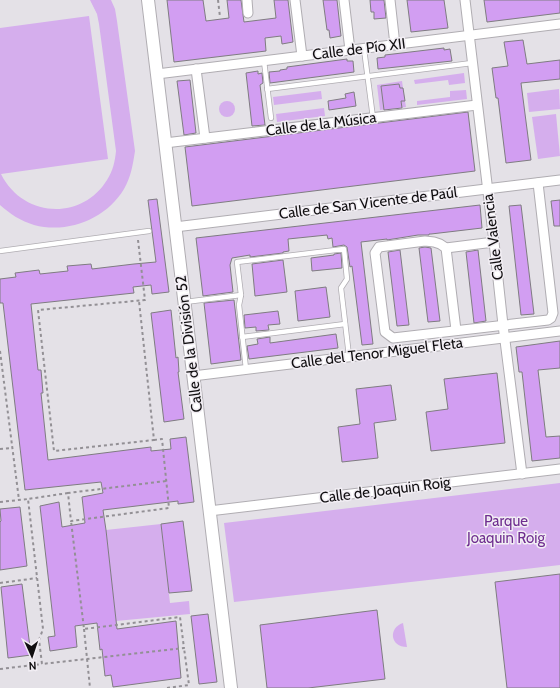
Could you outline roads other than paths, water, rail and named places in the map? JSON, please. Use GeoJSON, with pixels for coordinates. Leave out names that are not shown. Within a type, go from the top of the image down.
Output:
{"type":"FeatureCollection","features":[{"type":"Feature","properties":{"kind":"main road","name":"Calle de la División 52"},"geometry":{"type":"LineString","coordinates":[[148,0],[231,688]]}},
{"type":"Feature","properties":{"kind":"street"},"geometry":{"type":"LineString","coordinates":[[247,0],[248,13]]}},
{"type":"Feature","properties":{"kind":"street"},"geometry":{"type":"LineString","coordinates":[[295,0],[302,56]]}},
{"type":"Feature","properties":{"kind":"street"},"geometry":{"type":"LineString","coordinates":[[344,0],[350,50]]}},
{"type":"Feature","properties":{"kind":"street"},"geometry":{"type":"LineString","coordinates":[[390,0],[395,45]]}},
{"type":"Feature","properties":{"kind":"street","name":"Calle Valencia"},"geometry":{"type":"LineString","coordinates":[[464,0],[494,242],[504,337],[522,474]]}},
{"type":"Feature","properties":{"kind":"street","name":"Calle de Pío XII"},"geometry":{"type":"LineString","coordinates":[[157,74],[560,24]]}},
{"type":"Feature","properties":{"kind":"street"},"geometry":{"type":"LineString","coordinates":[[196,70],[205,138]]}},
{"type":"Feature","properties":{"kind":"street","name":"Calle de la Música"},"geometry":{"type":"LineString","coordinates":[[165,143],[477,105]]}},
{"type":"Feature","properties":{"kind":"street","name":"Calle de San Vicente de Paúl"},"geometry":{"type":"LineString","coordinates":[[175,227],[560,180]]}},
{"type":"Feature","properties":{"kind":"street"},"geometry":{"type":"LineString","coordinates":[[494,242],[446,248],[434,242],[425,241],[380,247],[375,253],[385,332],[393,338],[548,320],[553,313],[538,183]]}},
{"type":"Feature","properties":{"kind":"street"},"geometry":{"type":"LineString","coordinates":[[446,248],[456,330]]}},
{"type":"Feature","properties":{"kind":"street","name":"Calle del Tenor Miguel Fleta"},"geometry":{"type":"LineString","coordinates":[[193,376],[560,330]]}},
{"type":"Feature","properties":{"kind":"street","name":"Calle de Joaquin Roig"},"geometry":{"type":"LineString","coordinates":[[209,511],[560,469]]}},
{"type":"Feature","properties":{"kind":"lane"},"geometry":{"type":"LineString","coordinates":[[364,49],[373,118]]}},
{"type":"Feature","properties":{"kind":"lane"},"geometry":{"type":"LineString","coordinates":[[264,61],[271,118]]}},
{"type":"Feature","properties":{"kind":"lane"},"geometry":{"type":"LineString","coordinates":[[267,89],[472,63]]}},
{"type":"Feature","properties":{"kind":"lane"},"geometry":{"type":"LineString","coordinates":[[0,251],[149,231]]}},
{"type":"Feature","properties":{"kind":"lane"},"geometry":{"type":"LineString","coordinates":[[246,369],[239,305],[241,295],[237,262],[344,249],[347,279],[341,288],[349,356]]}},
{"type":"Feature","properties":{"kind":"lane"},"geometry":{"type":"LineString","coordinates":[[184,302],[241,295]]}},
{"type":"Feature","properties":{"kind":"lane"},"geometry":{"type":"LineString","coordinates":[[242,337],[345,324]]}},
{"type":"Feature","properties":{"kind":"park label","name":"Parque Joaquin Roig"},"geometry":{"type":"Point","coordinates":[506,530]}}]}
